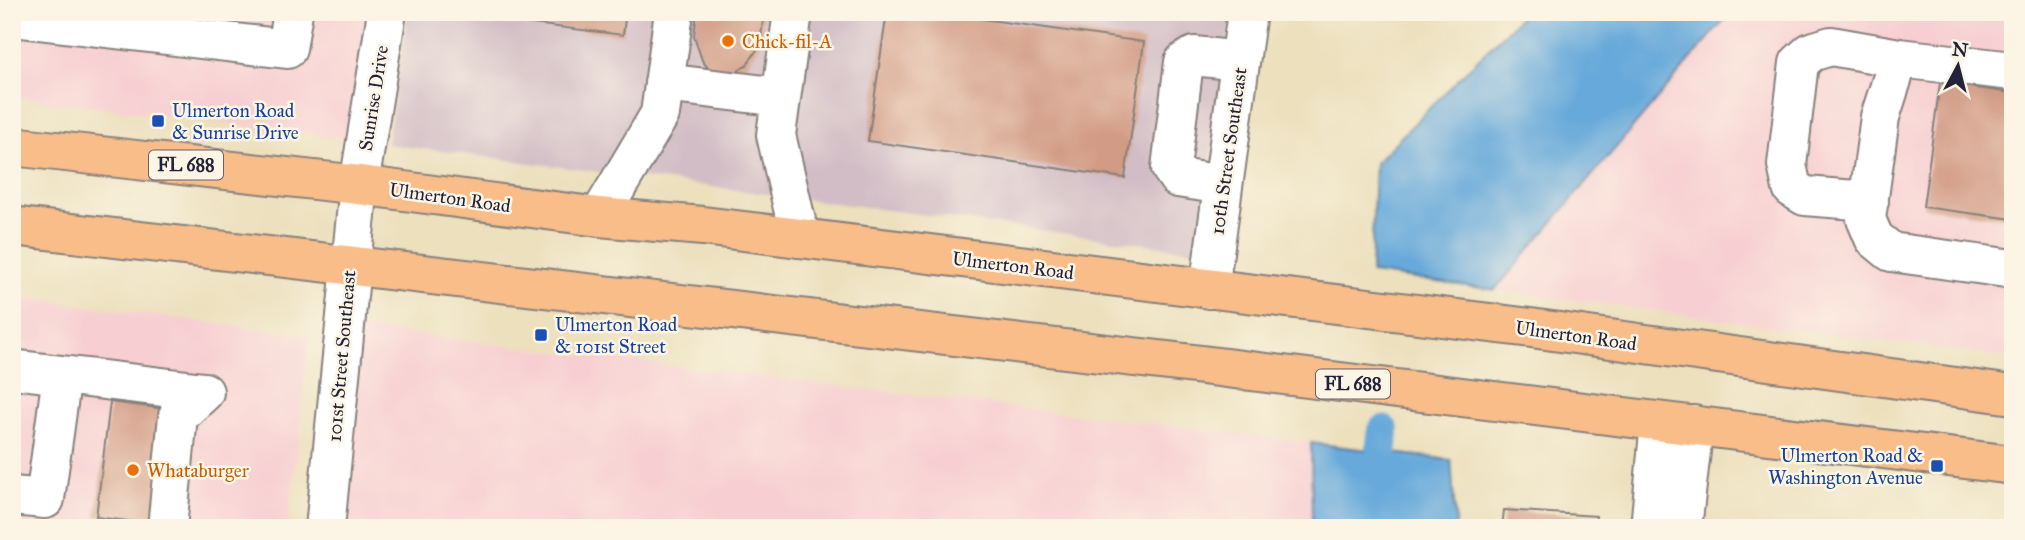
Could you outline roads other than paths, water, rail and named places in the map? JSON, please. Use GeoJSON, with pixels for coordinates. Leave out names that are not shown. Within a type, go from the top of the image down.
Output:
{"type":"FeatureCollection","features":[{"type":"Feature","properties":{"kind":"main road","name":"Ulmerton Road"},"geometry":{"type":"LineString","coordinates":[[12,146],[359,184],[599,216],[800,238],[1531,328],[2013,395]]}},
{"type":"Feature","properties":{"kind":"main road","name":"FL 688"},"geometry":{"type":"LineString","coordinates":[[12,226],[1194,364],[2013,465]]}},
{"type":"Feature","properties":{"kind":"street"},"geometry":{"type":"LineString","coordinates":[[12,17],[287,49],[293,12]]}},
{"type":"Feature","properties":{"kind":"street","name":"Sunrise Drive"},"geometry":{"type":"LineString","coordinates":[[359,184],[387,12]]}},
{"type":"Feature","properties":{"kind":"street"},"geometry":{"type":"LineString","coordinates":[[599,216],[660,114],[674,12]]}},
{"type":"Feature","properties":{"kind":"street"},"geometry":{"type":"LineString","coordinates":[[793,12],[776,135],[800,238]]}},
{"type":"Feature","properties":{"kind":"street","name":"10th Street Southeast"},"geometry":{"type":"LineString","coordinates":[[1209,289],[1247,12]]}},
{"type":"Feature","properties":{"kind":"street"},"geometry":{"type":"LineString","coordinates":[[1869,201],[1805,196],[1792,188],[1787,165],[1799,63],[1811,52],[1831,46],[1899,58],[2013,71]]}},
{"type":"Feature","properties":{"kind":"street"},"geometry":{"type":"LineString","coordinates":[[1223,185],[1178,178],[1171,168],[1184,62],[1194,56],[1240,61]]}},
{"type":"Feature","properties":{"kind":"street"},"geometry":{"type":"LineString","coordinates":[[1899,58],[1880,117],[1867,219],[1874,239],[1891,252],[2013,269]]}},
{"type":"Feature","properties":{"kind":"street"},"geometry":{"type":"LineString","coordinates":[[664,83],[781,97]]}},
{"type":"Feature","properties":{"kind":"street","name":"101st Street Southeast"},"geometry":{"type":"LineString","coordinates":[[325,528],[359,184]]}},
{"type":"Feature","properties":{"kind":"street"},"geometry":{"type":"LineString","coordinates":[[12,369],[204,392]]}},
{"type":"Feature","properties":{"kind":"street"},"geometry":{"type":"LineString","coordinates":[[34,508],[62,375]]}},
{"type":"Feature","properties":{"kind":"street"},"geometry":{"type":"LineString","coordinates":[[167,528],[178,416],[204,392]]}},
{"type":"Feature","properties":{"kind":"street"},"geometry":{"type":"LineString","coordinates":[[187,528],[204,392]]}},
{"type":"Feature","properties":{"kind":"street"},"geometry":{"type":"LineString","coordinates":[[1650,528],[1677,424]]}},
{"type":"Feature","properties":{"kind":"street"},"geometry":{"type":"LineString","coordinates":[[1677,424],[1682,528]]}},
{"type":"Feature","properties":{"kind":"water"},"geometry":{"type":"Polygon","coordinates":[[[1525,12],[1731,12],[1495,290],[1371,273],[1375,163],[1525,12]]]}},
{"type":"Feature","properties":{"kind":"water"},"geometry":{"type":"Polygon","coordinates":[[[1311,443],[1451,460],[1456,528],[1312,528],[1311,443]]]}},
{"type":"Feature","properties":{"kind":"waterway"},"geometry":{"type":"LineString","coordinates":[[1376,528],[1383,431]]}},
{"type":"Feature","properties":{"kind":"place","name":"Chick-fil-A"},"geometry":{"type":"Point","coordinates":[728,41]}},
{"type":"Feature","properties":{"kind":"place","name":"Ulmerton Road & Sunrise Drive"},"geometry":{"type":"Point","coordinates":[158,121]}},
{"type":"Feature","properties":{"kind":"place","name":"Ulmerton Road & 101st Street"},"geometry":{"type":"Point","coordinates":[541,335]}},
{"type":"Feature","properties":{"kind":"place","name":"Ulmerton Road & Washington Avenue"},"geometry":{"type":"Point","coordinates":[1937,466]}},
{"type":"Feature","properties":{"kind":"place","name":"Whataburger"},"geometry":{"type":"Point","coordinates":[133,470]}}]}
